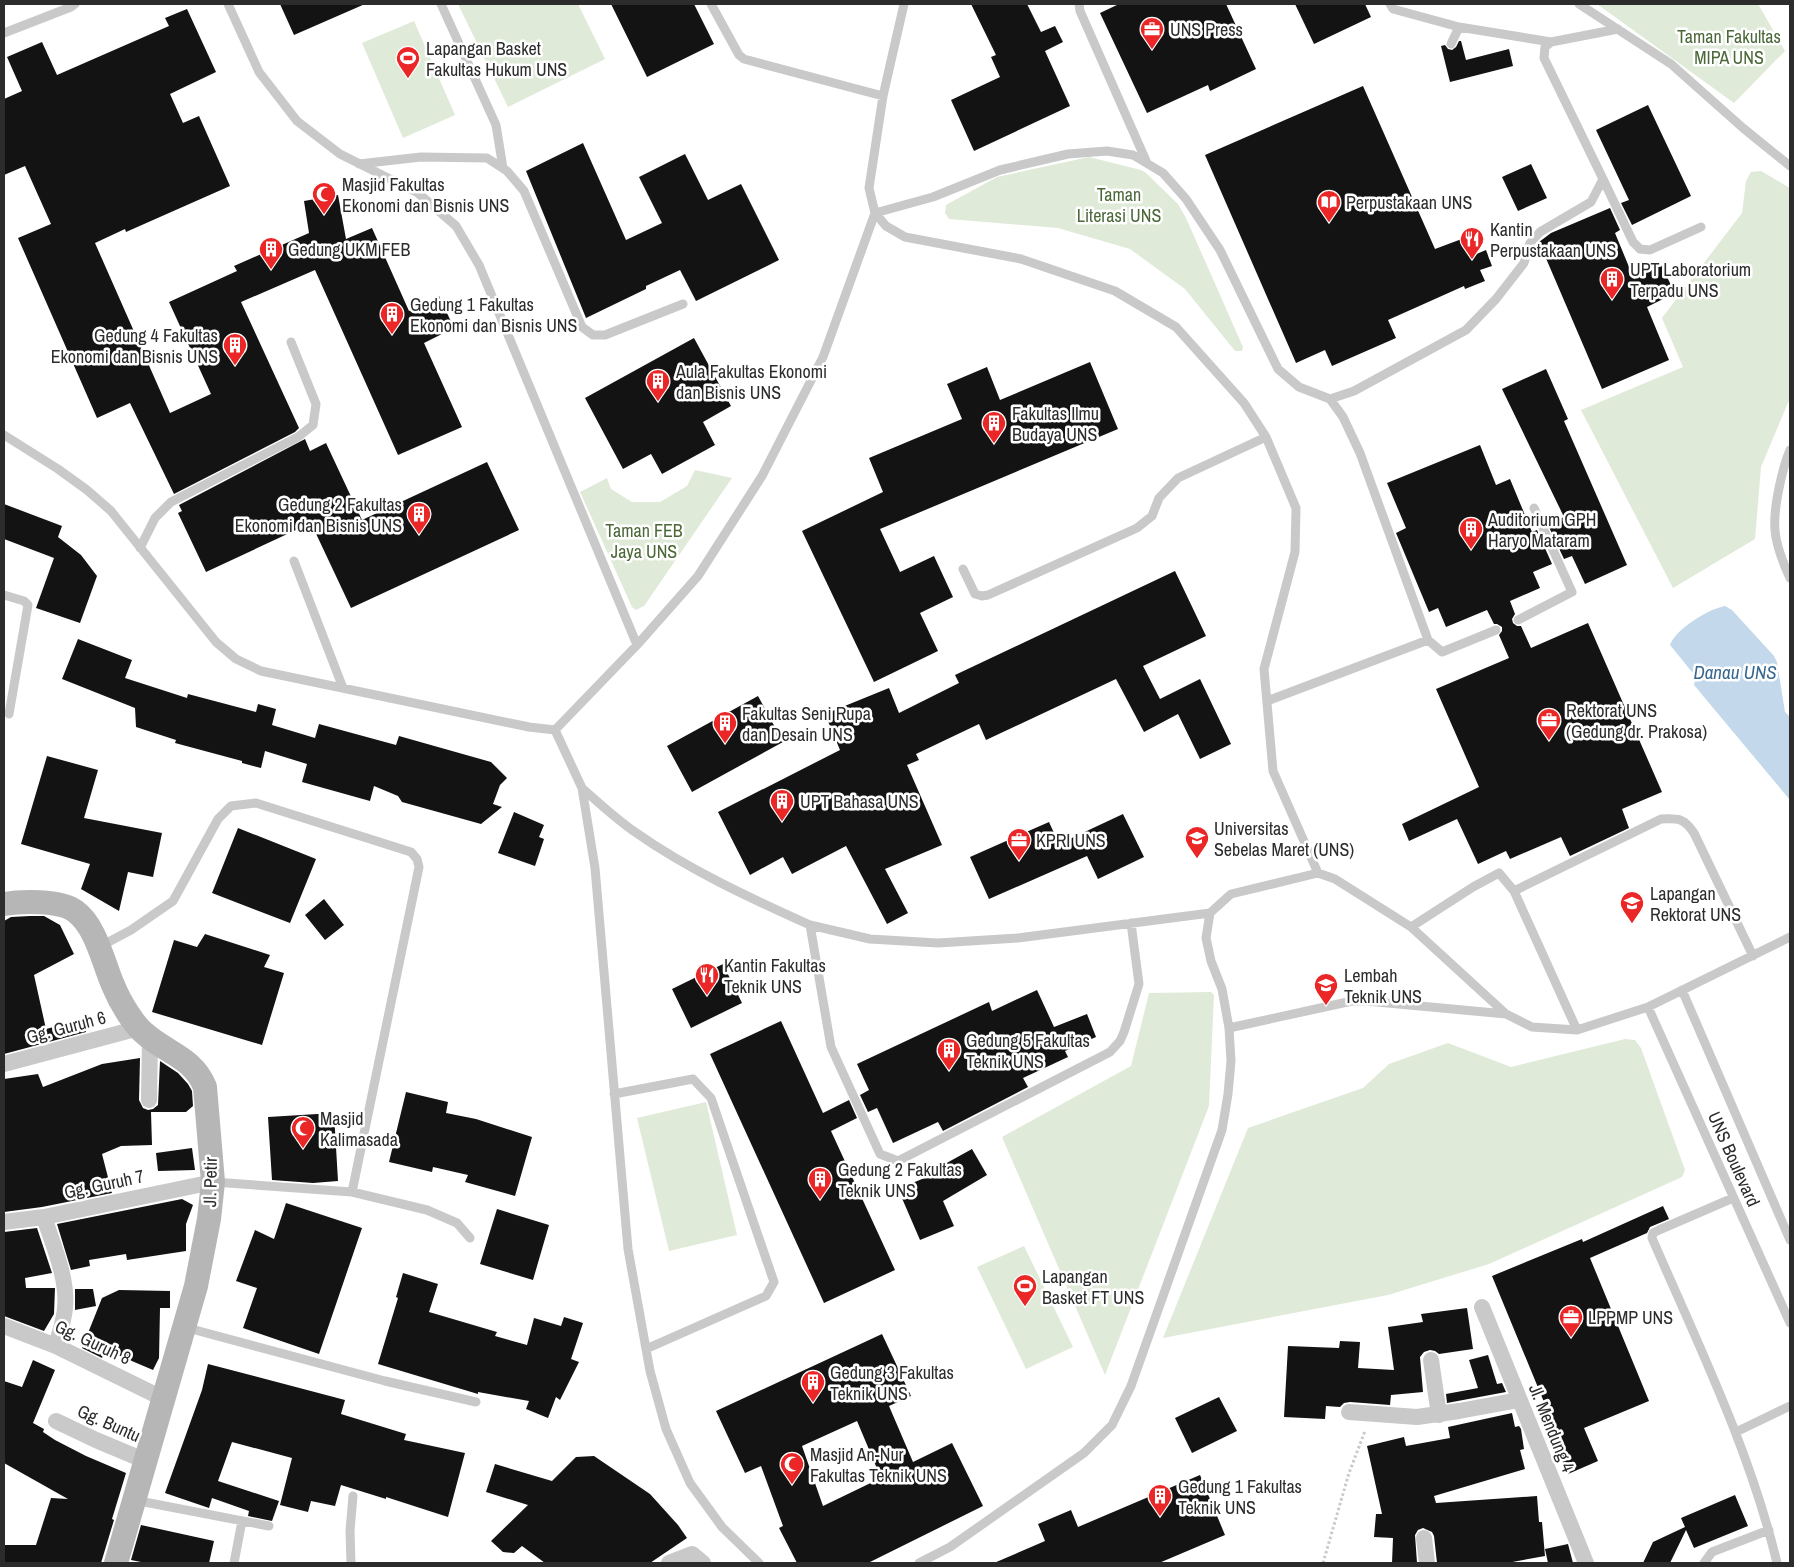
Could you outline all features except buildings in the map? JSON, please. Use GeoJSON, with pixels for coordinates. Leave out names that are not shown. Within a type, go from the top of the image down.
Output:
{"type":"FeatureCollection","features":[{"type":"Feature","properties":{"kind":"main road","name":"Jl. Petir"},"geometry":{"type":"LineString","coordinates":[[4,904],[13,902],[58,904],[75,911],[94,936],[113,987],[144,1033],[183,1059],[200,1075],[205,1088],[213,1182],[203,1253],[164,1399],[116,1563]]}},
{"type":"Feature","properties":{"kind":"street","name":"Gg. Guruh 6"},"geometry":{"type":"LineString","coordinates":[[4,1064],[144,1033]]}},
{"type":"Feature","properties":{"kind":"street"},"geometry":{"type":"LineString","coordinates":[[144,1033],[149,1100]]}},
{"type":"Feature","properties":{"kind":"street","name":"Gg. Guruh 7"},"geometry":{"type":"LineString","coordinates":[[4,1222],[44,1217],[213,1182]]}},
{"type":"Feature","properties":{"kind":"street"},"geometry":{"type":"LineString","coordinates":[[44,1217],[65,1291],[65,1307],[56,1346]]}},
{"type":"Feature","properties":{"kind":"street","name":"Jl. Mendung 4"},"geometry":{"type":"LineString","coordinates":[[1482,1307],[1586,1563]]}},
{"type":"Feature","properties":{"kind":"street","name":"Gg. Guruh 8"},"geometry":{"type":"LineString","coordinates":[[4,1326],[56,1346],[164,1399]]}},
{"type":"Feature","properties":{"kind":"street"},"geometry":{"type":"LineString","coordinates":[[1431,1360],[1439,1414]]}},
{"type":"Feature","properties":{"kind":"street"},"geometry":{"type":"LineString","coordinates":[[1349,1412],[1417,1417],[1519,1400]]}},
{"type":"Feature","properties":{"kind":"street","name":"Gg. Buntu"},"geometry":{"type":"LineString","coordinates":[[56,1421],[146,1461]]}},
{"type":"Feature","properties":{"kind":"street"},"geometry":{"type":"LineString","coordinates":[[1424,1538],[1427,1563]]}},
{"type":"Feature","properties":{"kind":"street"},"geometry":{"type":"LineString","coordinates":[[669,1563],[697,1558]]}},
{"type":"Feature","properties":{"kind":"lane"},"geometry":{"type":"LineString","coordinates":[[4,33],[75,4]]}},
{"type":"Feature","properties":{"kind":"lane"},"geometry":{"type":"LineString","coordinates":[[228,4],[259,72],[297,121],[340,154],[418,192],[456,226],[479,265],[638,645]]}},
{"type":"Feature","properties":{"kind":"lane"},"geometry":{"type":"LineString","coordinates":[[441,4],[496,125],[502,168]]}},
{"type":"Feature","properties":{"kind":"lane"},"geometry":{"type":"LineString","coordinates":[[711,4],[739,55],[744,59],[883,96]]}},
{"type":"Feature","properties":{"kind":"lane"},"geometry":{"type":"LineString","coordinates":[[556,730],[638,645],[698,576],[762,476],[823,357],[874,213],[869,188],[883,96],[904,4]]}},
{"type":"Feature","properties":{"kind":"lane"},"geometry":{"type":"LineString","coordinates":[[1079,4],[1080,11],[1147,163]]}},
{"type":"Feature","properties":{"kind":"lane"},"geometry":{"type":"LineString","coordinates":[[1390,4],[1393,9],[1459,27],[1551,42],[1618,29]]}},
{"type":"Feature","properties":{"kind":"lane"},"geometry":{"type":"LineString","coordinates":[[1579,4],[1671,64],[1743,128],[1790,166]]}},
{"type":"Feature","properties":{"kind":"lane"},"geometry":{"type":"LineString","coordinates":[[1451,44],[1459,27]]}},
{"type":"Feature","properties":{"kind":"lane"},"geometry":{"type":"LineString","coordinates":[[1551,42],[1545,47],[1544,58],[1633,242],[1640,249],[1650,250],[1701,227]]}},
{"type":"Feature","properties":{"kind":"lane"},"geometry":{"type":"LineString","coordinates":[[874,213],[933,197],[1000,170],[1068,154],[1107,150],[1133,156],[1163,173],[1186,199],[1220,250],[1278,369],[1299,387],[1330,399],[1343,417],[1360,452],[1428,640],[1442,652],[1496,630]]}},
{"type":"Feature","properties":{"kind":"lane"},"geometry":{"type":"LineString","coordinates":[[359,164],[421,156],[487,158],[502,168],[524,191],[582,327],[594,335],[605,335],[683,304]]}},
{"type":"Feature","properties":{"kind":"lane"},"geometry":{"type":"LineString","coordinates":[[1330,399],[1354,391],[1466,330],[1496,299],[1524,263],[1530,243],[1540,232],[1591,202],[1603,180]]}},
{"type":"Feature","properties":{"kind":"lane"},"geometry":{"type":"LineString","coordinates":[[874,213],[886,226],[906,237],[1021,259],[1115,291],[1176,328],[1244,403],[1266,437],[1296,508],[1295,552],[1264,669],[1273,771],[1318,873]]}},
{"type":"Feature","properties":{"kind":"lane"},"geometry":{"type":"LineString","coordinates":[[140,548],[155,518],[171,502],[298,437],[313,425],[316,404],[291,342]]}},
{"type":"Feature","properties":{"kind":"lane"},"geometry":{"type":"LineString","coordinates":[[4,435],[58,469],[87,490],[111,512],[216,642],[236,659],[261,671],[529,727],[556,730]]}},
{"type":"Feature","properties":{"kind":"lane"},"geometry":{"type":"LineString","coordinates":[[963,569],[975,594],[988,595],[1137,528],[1152,516],[1159,498],[1178,478],[1266,437]]}},
{"type":"Feature","properties":{"kind":"lane"},"geometry":{"type":"LineString","coordinates":[[1790,450],[1785,462],[1778,495],[1775,530],[1790,578]]}},
{"type":"Feature","properties":{"kind":"lane"},"geometry":{"type":"LineString","coordinates":[[1518,620],[1572,592],[1534,508]]}},
{"type":"Feature","properties":{"kind":"lane"},"geometry":{"type":"LineString","coordinates":[[294,561],[343,688]]}},
{"type":"Feature","properties":{"kind":"lane"},"geometry":{"type":"LineString","coordinates":[[4,595],[24,601],[28,605],[9,714]]}},
{"type":"Feature","properties":{"kind":"lane"},"geometry":{"type":"LineString","coordinates":[[1268,701],[1428,640]]}},
{"type":"Feature","properties":{"kind":"lane"},"geometry":{"type":"LineString","coordinates":[[556,730],[582,788],[595,868],[628,1249],[650,1371],[666,1429],[690,1483],[722,1526],[759,1563]]}},
{"type":"Feature","properties":{"kind":"lane"},"geometry":{"type":"LineString","coordinates":[[582,788],[634,832],[736,892],[810,925],[870,939],[938,943],[1018,938],[1210,913],[1231,894],[1318,873],[1335,879],[1411,926],[1506,1014],[1532,1027],[1577,1030],[1648,1007],[1790,937]]}},
{"type":"Feature","properties":{"kind":"lane"},"geometry":{"type":"LineString","coordinates":[[98,947],[131,930],[173,901],[218,819],[231,806],[256,802],[411,852],[417,859],[419,868],[352,1192]]}},
{"type":"Feature","properties":{"kind":"lane"},"geometry":{"type":"LineString","coordinates":[[1514,891],[1661,819],[1678,818],[1688,824],[1694,833],[1753,956]]}},
{"type":"Feature","properties":{"kind":"lane"},"geometry":{"type":"LineString","coordinates":[[1411,926],[1499,873],[1514,891],[1577,1030]]}},
{"type":"Feature","properties":{"kind":"lane"},"geometry":{"type":"LineString","coordinates":[[919,1563],[950,1547],[1084,1453],[1112,1425],[1131,1386],[1222,1130],[1231,1061],[1229,1028],[1222,989],[1206,938],[1210,913]]}},
{"type":"Feature","properties":{"kind":"lane"},"geometry":{"type":"LineString","coordinates":[[810,925],[831,1047],[880,1154],[898,1161],[1110,1052],[1120,1041],[1124,1032],[1139,984],[1131,923]]}},
{"type":"Feature","properties":{"kind":"lane","name":"UNS Boulevard"},"geometry":{"type":"LineString","coordinates":[[1682,990],[1790,1240]]}},
{"type":"Feature","properties":{"kind":"lane"},"geometry":{"type":"LineString","coordinates":[[1229,1028],[1359,1001],[1506,1014]]}},
{"type":"Feature","properties":{"kind":"lane","name":"UNS Boulevard"},"geometry":{"type":"LineString","coordinates":[[1648,1007],[1790,1324]]}},
{"type":"Feature","properties":{"kind":"lane"},"geometry":{"type":"LineString","coordinates":[[614,1094],[693,1079],[711,1098],[774,1282],[766,1296],[646,1349]]}},
{"type":"Feature","properties":{"kind":"lane"},"geometry":{"type":"LineString","coordinates":[[213,1182],[352,1192],[428,1210],[457,1222],[470,1238]]}},
{"type":"Feature","properties":{"kind":"lane"},"geometry":{"type":"LineString","coordinates":[[1733,1198],[1659,1230],[1654,1233],[1652,1238],[1736,1432],[1756,1487],[1777,1563]]}},
{"type":"Feature","properties":{"kind":"lane"},"geometry":{"type":"LineString","coordinates":[[184,1327],[385,1381],[476,1402]]}},
{"type":"Feature","properties":{"kind":"lane"},"geometry":{"type":"LineString","coordinates":[[1736,1432],[1790,1406]]}},
{"type":"Feature","properties":{"kind":"lane"},"geometry":{"type":"LineString","coordinates":[[352,1563],[350,1531],[353,1496]]}},
{"type":"Feature","properties":{"kind":"lane"},"geometry":{"type":"LineString","coordinates":[[134,1500],[269,1526]]}},
{"type":"Feature","properties":{"kind":"lane"},"geometry":{"type":"LineString","coordinates":[[234,1563],[242,1521]]}},
{"type":"Feature","properties":{"kind":"lane"},"geometry":{"type":"LineString","coordinates":[[1704,1563],[1712,1552],[1769,1530]]}},
{"type":"Feature","properties":{"kind":"path"},"geometry":{"type":"LineString","coordinates":[[1323,1563],[1349,1473],[1373,1414]]}},
{"type":"Feature","properties":{"kind":"green space"},"geometry":{"type":"Polygon","coordinates":[[[458,4],[578,4],[605,59],[508,107],[458,4]]]}},
{"type":"Feature","properties":{"kind":"green space","name":"Taman Fakultas MIPA UNS"},"geometry":{"type":"Polygon","coordinates":[[[1597,4],[1758,4],[1785,51],[1734,103],[1597,4]]]}},
{"type":"Feature","properties":{"kind":"green space","name":"Lapangan Basket Fakultas Hukum UNS"},"geometry":{"type":"Polygon","coordinates":[[[414,21],[455,115],[403,138],[362,43],[414,21]]]}},
{"type":"Feature","properties":{"kind":"green space","name":"Taman Literasi UNS"},"geometry":{"type":"Polygon","coordinates":[[[1089,157],[1141,170],[1178,204],[1243,347],[1242,351],[1235,351],[1185,289],[1130,249],[1058,228],[949,219],[945,213],[946,205],[997,177],[1089,157]]]}},
{"type":"Feature","properties":{"kind":"green space"},"geometry":{"type":"Polygon","coordinates":[[[1761,171],[1790,188],[1790,398],[1761,467],[1755,539],[1673,588],[1581,410],[1683,367],[1662,318],[1742,213],[1746,181],[1751,172],[1761,171]]]}},
{"type":"Feature","properties":{"kind":"green space","name":"Taman FEB Jaya UNS"},"geometry":{"type":"Polygon","coordinates":[[[695,470],[732,478],[644,606],[636,610],[632,607],[580,492],[607,478],[611,489],[632,502],[660,502],[687,486],[695,470]]]}},
{"type":"Feature","properties":{"kind":"green space"},"geometry":{"type":"Polygon","coordinates":[[[1211,992],[1214,995],[1209,1106],[1105,1375],[1002,1137],[1131,1066],[1149,993],[1211,992]]]}},
{"type":"Feature","properties":{"kind":"green space"},"geometry":{"type":"Polygon","coordinates":[[[1625,1039],[1635,1040],[1641,1048],[1685,1170],[1682,1177],[1489,1264],[1388,1295],[1163,1338],[1248,1128],[1363,1088],[1389,1064],[1448,1043],[1511,1067],[1625,1039]]]}},
{"type":"Feature","properties":{"kind":"green space"},"geometry":{"type":"Polygon","coordinates":[[[706,1102],[737,1235],[669,1251],[637,1118],[706,1102]]]}},
{"type":"Feature","properties":{"kind":"green space","name":"Lapangan Basket FT UNS"},"geometry":{"type":"Polygon","coordinates":[[[1024,1246],[1073,1347],[1026,1369],[977,1267],[1024,1246]]]}},
{"type":"Feature","properties":{"kind":"water","name":"Danau UNS"},"geometry":{"type":"Polygon","coordinates":[[[1725,606],[1732,610],[1774,656],[1777,662],[1785,712],[1790,717],[1790,800],[1694,685],[1696,677],[1670,645],[1673,639],[1693,621],[1710,611],[1725,606]]]}},
{"type":"Feature","properties":{"kind":"place","name":"UNS Press"},"geometry":{"type":"Point","coordinates":[1152,50]}},
{"type":"Feature","properties":{"kind":"place","name":"Lapangan Basket Fakultas Hukum UNS"},"geometry":{"type":"Point","coordinates":[408,79]}},
{"type":"Feature","properties":{"kind":"place","name":"Masjid Fakultas Ekonomi dan Bisnis UNS"},"geometry":{"type":"Point","coordinates":[324,215]}},
{"type":"Feature","properties":{"kind":"place","name":"Perpustakaan UNS"},"geometry":{"type":"Point","coordinates":[1329,223]}},
{"type":"Feature","properties":{"kind":"place","name":"Kantin Perpustakaan UNS"},"geometry":{"type":"Point","coordinates":[1472,260]}},
{"type":"Feature","properties":{"kind":"place","name":"Gedung UKM FEB"},"geometry":{"type":"Point","coordinates":[271,270]}},
{"type":"Feature","properties":{"kind":"place","name":"UPT Laboratorium Terpadu UNS"},"geometry":{"type":"Point","coordinates":[1612,300]}},
{"type":"Feature","properties":{"kind":"place","name":"Gedung 1 Fakultas Ekonomi dan Bisnis UNS"},"geometry":{"type":"Point","coordinates":[392,335]}},
{"type":"Feature","properties":{"kind":"place","name":"Gedung 4 Fakultas Ekonomi dan Bisnis UNS"},"geometry":{"type":"Point","coordinates":[235,366]}},
{"type":"Feature","properties":{"kind":"place","name":"Aula Fakultas Ekonomi dan Bisnis UNS"},"geometry":{"type":"Point","coordinates":[658,402]}},
{"type":"Feature","properties":{"kind":"place","name":"Fakultas Ilmu Budaya UNS"},"geometry":{"type":"Point","coordinates":[994,444]}},
{"type":"Feature","properties":{"kind":"place","name":"Gedung 2 Fakultas Ekonomi dan Bisnis UNS"},"geometry":{"type":"Point","coordinates":[419,535]}},
{"type":"Feature","properties":{"kind":"place","name":"Auditorium GPH Haryo Mataram"},"geometry":{"type":"Point","coordinates":[1471,550]}},
{"type":"Feature","properties":{"kind":"place","name":"Rektorat UNS (Gedung dr. Prakosa)"},"geometry":{"type":"Point","coordinates":[1549,741]}},
{"type":"Feature","properties":{"kind":"place","name":"Fakultas Seni Rupa dan Desain UNS"},"geometry":{"type":"Point","coordinates":[725,744]}},
{"type":"Feature","properties":{"kind":"place","name":"UPT Bahasa UNS"},"geometry":{"type":"Point","coordinates":[782,822]}},
{"type":"Feature","properties":{"kind":"place","name":"Universitas Sebelas Maret (UNS)"},"geometry":{"type":"Point","coordinates":[1197,859]}},
{"type":"Feature","properties":{"kind":"place","name":"KPRI UNS"},"geometry":{"type":"Point","coordinates":[1019,861]}},
{"type":"Feature","properties":{"kind":"place","name":"Lapangan Rektorat UNS"},"geometry":{"type":"Point","coordinates":[1632,924]}},
{"type":"Feature","properties":{"kind":"place","name":"Kantin Fakultas Teknik UNS"},"geometry":{"type":"Point","coordinates":[707,996]}},
{"type":"Feature","properties":{"kind":"place","name":"Lembah Teknik UNS"},"geometry":{"type":"Point","coordinates":[1326,1006]}},
{"type":"Feature","properties":{"kind":"place","name":"Gedung 5 Fakultas Teknik UNS"},"geometry":{"type":"Point","coordinates":[949,1071]}},
{"type":"Feature","properties":{"kind":"place","name":"Masjid Kalimasada"},"geometry":{"type":"Point","coordinates":[303,1149]}},
{"type":"Feature","properties":{"kind":"place","name":"Gedung 2 Fakultas Teknik UNS"},"geometry":{"type":"Point","coordinates":[820,1200]}},
{"type":"Feature","properties":{"kind":"place","name":"Lapangan Basket FT UNS"},"geometry":{"type":"Point","coordinates":[1025,1307]}},
{"type":"Feature","properties":{"kind":"place","name":"LPPMP UNS"},"geometry":{"type":"Point","coordinates":[1571,1338]}},
{"type":"Feature","properties":{"kind":"place","name":"Gedung 3 Fakultas Teknik UNS"},"geometry":{"type":"Point","coordinates":[813,1403]}},
{"type":"Feature","properties":{"kind":"place","name":"Masjid An-Nur Fakultas Teknik UNS"},"geometry":{"type":"Point","coordinates":[792,1485]}},
{"type":"Feature","properties":{"kind":"place","name":"Gedung 1 Fakultas Teknik UNS"},"geometry":{"type":"Point","coordinates":[1160,1517]}}]}
